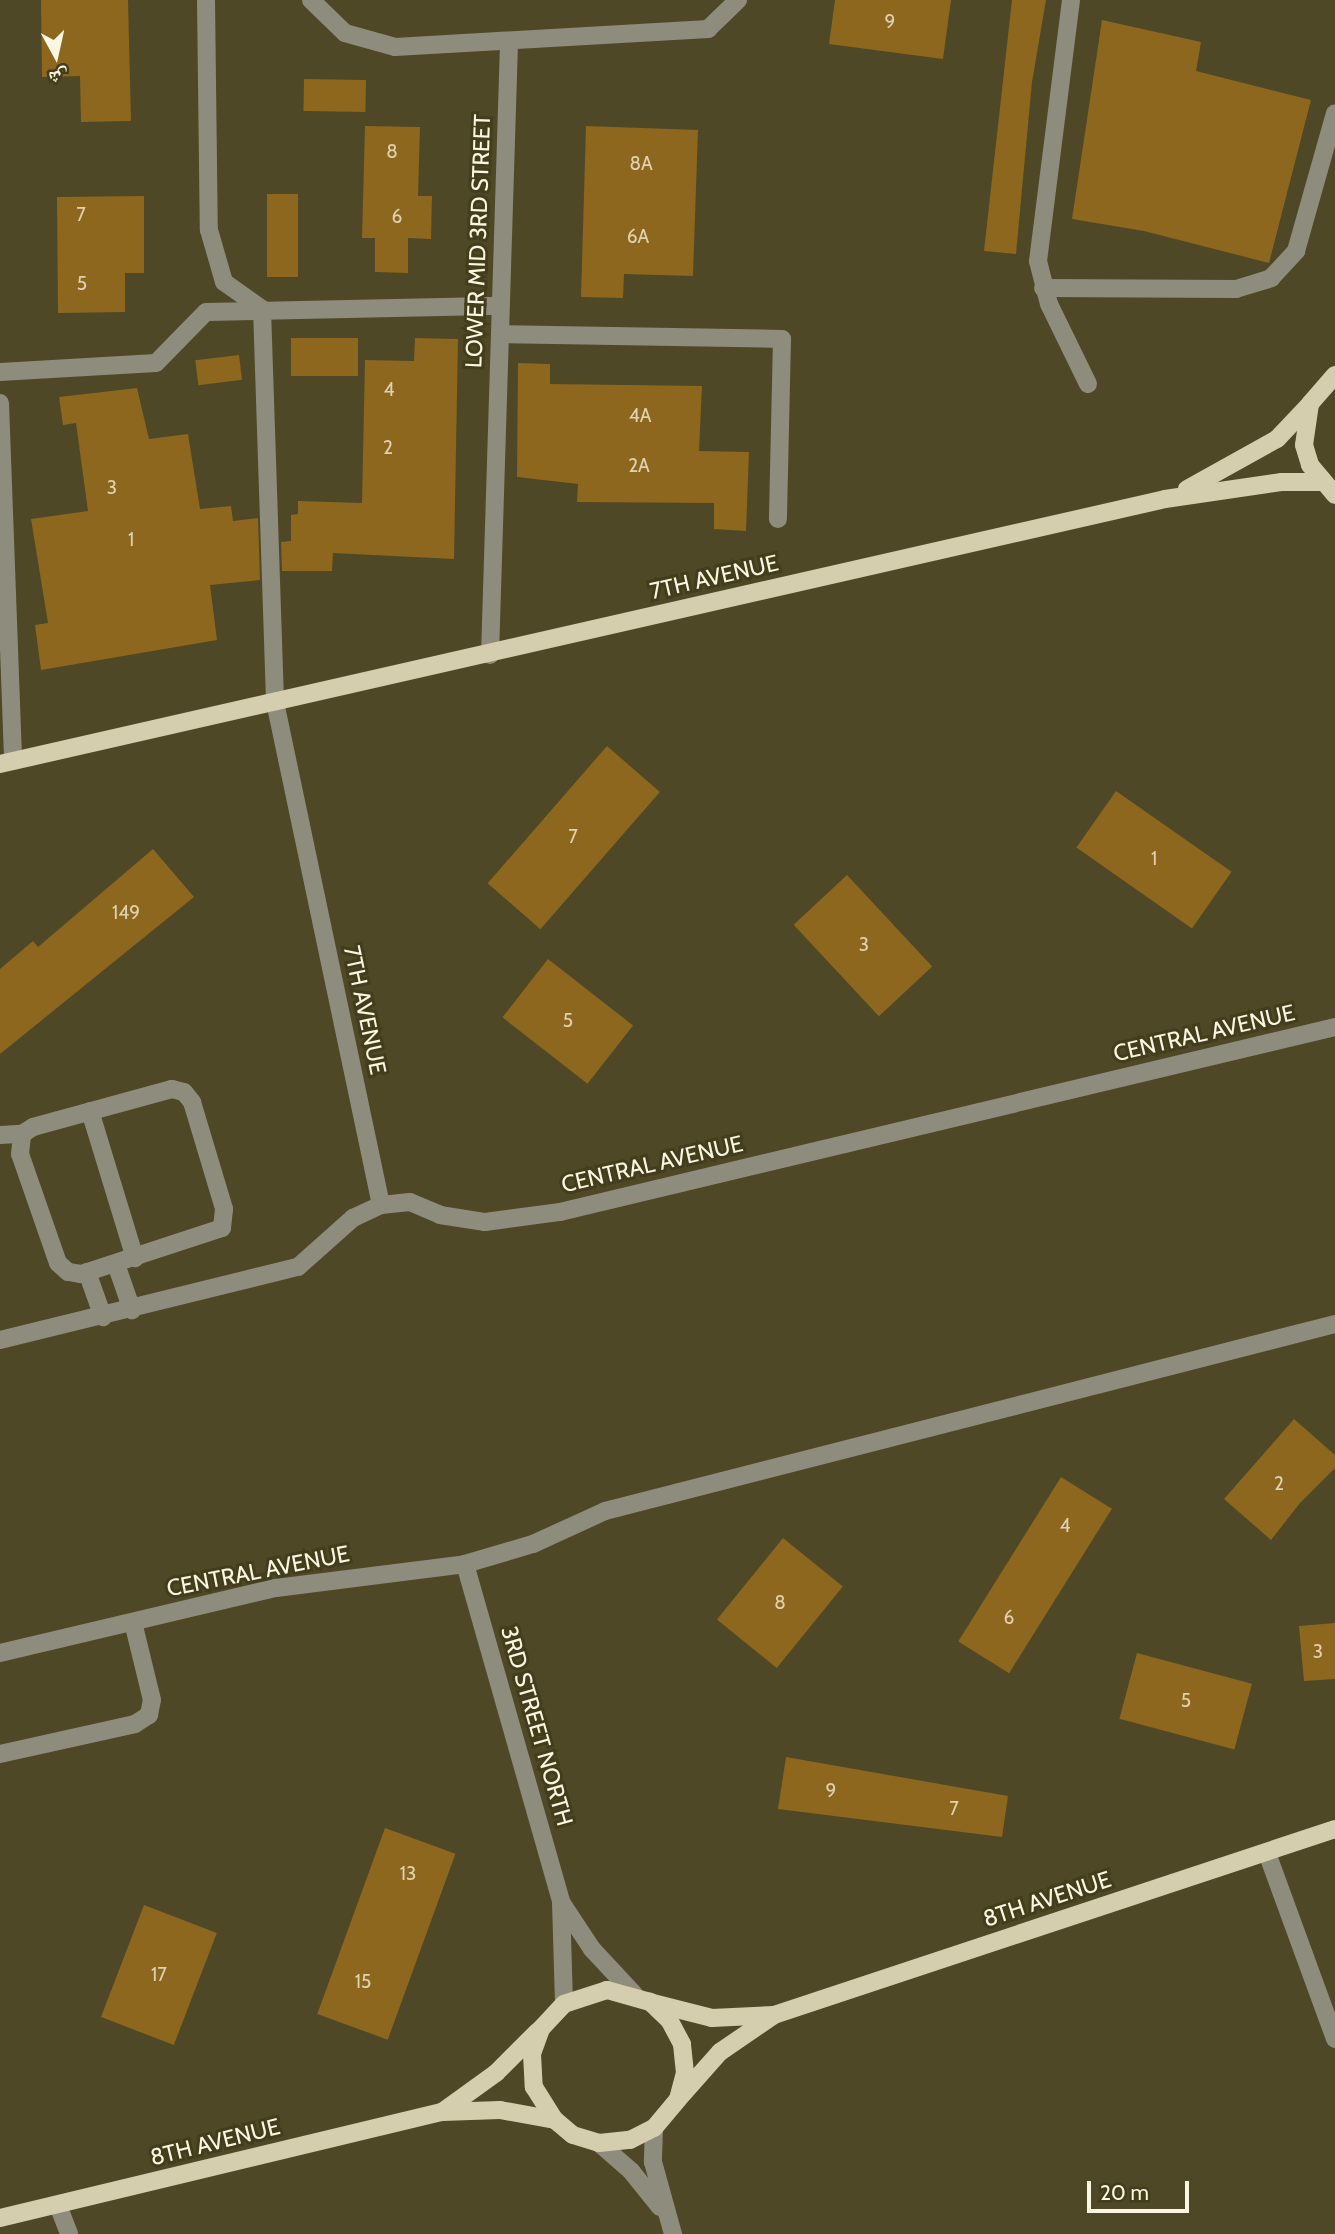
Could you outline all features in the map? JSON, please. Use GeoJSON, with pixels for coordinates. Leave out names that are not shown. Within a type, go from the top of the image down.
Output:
{"type":"FeatureCollection","features":[{"type":"Feature","properties":{"kind":"main road","name":"7TH AVENUE"},"geometry":{"type":"LineString","coordinates":[[1165,499],[1242,463],[1277,439],[1335,375]]}},
{"type":"Feature","properties":{"kind":"main road"},"geometry":{"type":"LineString","coordinates":[[1310,404],[1304,445],[1321,482],[1335,495]]}},
{"type":"Feature","properties":{"kind":"main road","name":"7TH AVENUE"},"geometry":{"type":"LineString","coordinates":[[7,763],[1165,499],[1281,482],[1321,482]]}},
{"type":"Feature","properties":{"kind":"main road","name":"8TH AVENUE"},"geometry":{"type":"LineString","coordinates":[[650,2002],[712,2018],[774,2015],[1335,1829]]}},
{"type":"Feature","properties":{"kind":"main road"},"geometry":{"type":"LineString","coordinates":[[607,1990],[634,1994],[650,2002],[670,2021],[682,2044],[685,2073],[678,2099],[654,2128],[630,2140],[599,2143],[573,2135],[555,2120],[534,2087],[532,2054],[541,2029],[564,2004],[607,1990]]}},
{"type":"Feature","properties":{"kind":"main road","name":"8TH AVENUE"},"geometry":{"type":"LineString","coordinates":[[678,2099],[720,2052],[774,2015]]}},
{"type":"Feature","properties":{"kind":"main road","name":"8TH AVENUE"},"geometry":{"type":"LineString","coordinates":[[442,2112],[496,2073],[541,2029]]}},
{"type":"Feature","properties":{"kind":"main road","name":"8TH AVENUE"},"geometry":{"type":"LineString","coordinates":[[0,2218],[442,2112],[500,2110],[555,2120]]}},
{"type":"Feature","properties":{"kind":"street"},"geometry":{"type":"LineString","coordinates":[[206,0],[209,230],[224,282],[262,309]]}},
{"type":"Feature","properties":{"kind":"street"},"geometry":{"type":"LineString","coordinates":[[311,0],[345,33],[395,47],[708,29],[738,0]]}},
{"type":"Feature","properties":{"kind":"street"},"geometry":{"type":"LineString","coordinates":[[1071,0],[1039,246],[1043,288],[1088,384]]}},
{"type":"Feature","properties":{"kind":"street","name":"LOWER MID 3RD STREET"},"geometry":{"type":"LineString","coordinates":[[490,655],[509,42]]}},
{"type":"Feature","properties":{"kind":"street"},"geometry":{"type":"LineString","coordinates":[[1043,288],[1236,289],[1271,278],[1296,251],[1335,113]]}},
{"type":"Feature","properties":{"kind":"street"},"geometry":{"type":"LineString","coordinates":[[0,372],[156,363],[206,312],[500,306]]}},
{"type":"Feature","properties":{"kind":"street","name":"7TH AVENUE"},"geometry":{"type":"LineString","coordinates":[[262,309],[275,702],[381,1205]]}},
{"type":"Feature","properties":{"kind":"street"},"geometry":{"type":"LineString","coordinates":[[500,334],[782,340],[778,519]]}},
{"type":"Feature","properties":{"kind":"street"},"geometry":{"type":"LineString","coordinates":[[0,403],[7,763]]}},
{"type":"Feature","properties":{"kind":"street","name":"CENTRAL AVENUE"},"geometry":{"type":"LineString","coordinates":[[0,1340],[132,1310],[298,1267],[353,1218],[381,1205],[410,1202],[440,1216],[485,1222],[560,1212],[1335,1027]]}},
{"type":"Feature","properties":{"kind":"street"},"geometry":{"type":"LineString","coordinates":[[0,1135],[22,1134],[90,1111],[178,1089],[189,1096],[196,1115],[225,1222],[217,1233],[87,1272],[68,1272],[58,1263],[18,1147],[22,1134]]}},
{"type":"Feature","properties":{"kind":"street"},"geometry":{"type":"LineString","coordinates":[[90,1111],[135,1258]]}},
{"type":"Feature","properties":{"kind":"street"},"geometry":{"type":"LineString","coordinates":[[116,1264],[132,1310]]}},
{"type":"Feature","properties":{"kind":"street"},"geometry":{"type":"LineString","coordinates":[[87,1272],[103,1317]]}},
{"type":"Feature","properties":{"kind":"street","name":"CENTRAL AVENUE"},"geometry":{"type":"LineString","coordinates":[[0,1653],[276,1588],[465,1564],[533,1544],[605,1511],[1335,1324]]}},
{"type":"Feature","properties":{"kind":"street","name":"3RD STREET NORTH"},"geometry":{"type":"LineString","coordinates":[[465,1564],[561,1902],[564,2004]]}},
{"type":"Feature","properties":{"kind":"street"},"geometry":{"type":"LineString","coordinates":[[0,1754],[135,1724],[149,1716],[152,1700],[133,1622]]}},
{"type":"Feature","properties":{"kind":"street"},"geometry":{"type":"LineString","coordinates":[[1267,1853],[1335,2039]]}},
{"type":"Feature","properties":{"kind":"street","name":"3RD STREET NORTH"},"geometry":{"type":"LineString","coordinates":[[561,1902],[592,1949],[634,1994]]}},
{"type":"Feature","properties":{"kind":"street"},"geometry":{"type":"LineString","coordinates":[[654,2128],[653,2162],[664,2212],[673,2234]]}},
{"type":"Feature","properties":{"kind":"street"},"geometry":{"type":"LineString","coordinates":[[599,2143],[631,2171],[664,2212]]}},
{"type":"Feature","properties":{"kind":"street"},"geometry":{"type":"LineString","coordinates":[[58,2205],[69,2234]]}},
{"type":"Feature","properties":{"kind":"building"},"geometry":{"type":"Polygon","coordinates":[[[41,0],[128,0],[131,121],[81,122],[80,76],[42,77],[41,0]]]}},
{"type":"Feature","properties":{"kind":"building"},"geometry":{"type":"Polygon","coordinates":[[[835,0],[951,0],[943,59],[829,44],[835,0]]]}},
{"type":"Feature","properties":{"kind":"building"},"geometry":{"type":"Polygon","coordinates":[[[1012,0],[1046,0],[1032,82],[1016,254],[984,251],[1012,0]]]}},
{"type":"Feature","properties":{"kind":"building"},"geometry":{"type":"Polygon","coordinates":[[[1102,20],[1201,42],[1196,71],[1311,100],[1269,263],[1144,231],[1072,219],[1102,20]]]}},
{"type":"Feature","properties":{"kind":"building"},"geometry":{"type":"Polygon","coordinates":[[[304,79],[366,80],[365,112],[303,111],[304,79]]]}},
{"type":"Feature","properties":{"kind":"building"},"geometry":{"type":"Polygon","coordinates":[[[365,126],[420,127],[418,196],[432,196],[431,239],[408,238],[408,273],[375,272],[375,238],[362,238],[365,126]]]}},
{"type":"Feature","properties":{"kind":"building"},"geometry":{"type":"Polygon","coordinates":[[[586,126],[698,130],[693,276],[624,274],[623,298],[581,297],[586,126]]]}},
{"type":"Feature","properties":{"kind":"building"},"geometry":{"type":"Polygon","coordinates":[[[267,194],[298,194],[298,277],[267,277],[267,194]]]}},
{"type":"Feature","properties":{"kind":"building"},"geometry":{"type":"Polygon","coordinates":[[[144,196],[144,273],[125,273],[125,312],[58,313],[57,197],[144,196]]]}},
{"type":"Feature","properties":{"kind":"building"},"geometry":{"type":"Polygon","coordinates":[[[291,338],[358,338],[358,376],[291,376],[291,338]]]}},
{"type":"Feature","properties":{"kind":"building"},"geometry":{"type":"Polygon","coordinates":[[[415,338],[458,339],[454,559],[333,553],[332,571],[282,571],[281,542],[291,541],[291,515],[298,514],[298,501],[362,503],[365,360],[414,361],[415,338]]]}},
{"type":"Feature","properties":{"kind":"building"},"geometry":{"type":"Polygon","coordinates":[[[239,355],[242,380],[198,385],[195,360],[239,355]]]}},
{"type":"Feature","properties":{"kind":"building"},"geometry":{"type":"Polygon","coordinates":[[[518,363],[550,364],[550,384],[702,386],[699,451],[749,452],[746,531],[714,529],[714,503],[577,502],[578,484],[517,477],[518,363]]]}},
{"type":"Feature","properties":{"kind":"building"},"geometry":{"type":"Polygon","coordinates":[[[137,388],[149,439],[188,434],[200,509],[231,506],[233,521],[258,518],[260,580],[210,585],[217,640],[41,670],[35,625],[48,623],[31,519],[88,511],[76,423],[63,425],[59,397],[137,388]]]}},
{"type":"Feature","properties":{"kind":"building"},"geometry":{"type":"Polygon","coordinates":[[[607,746],[660,792],[540,929],[488,883],[607,746]]]}},
{"type":"Feature","properties":{"kind":"building"},"geometry":{"type":"Polygon","coordinates":[[[1116,791],[1232,872],[1192,928],[1076,848],[1116,791]]]}},
{"type":"Feature","properties":{"kind":"building"},"geometry":{"type":"Polygon","coordinates":[[[153,849],[194,897],[0,1054],[0,969],[33,941],[38,947],[153,849]]]}},
{"type":"Feature","properties":{"kind":"building"},"geometry":{"type":"Polygon","coordinates":[[[847,875],[932,966],[879,1016],[794,925],[847,875]]]}},
{"type":"Feature","properties":{"kind":"building"},"geometry":{"type":"Polygon","coordinates":[[[548,959],[633,1025],[588,1084],[502,1017],[548,959]]]}},
{"type":"Feature","properties":{"kind":"building"},"geometry":{"type":"Polygon","coordinates":[[[1294,1419],[1335,1455],[1335,1468],[1300,1503],[1271,1540],[1224,1499],[1294,1419]]]}},
{"type":"Feature","properties":{"kind":"building"},"geometry":{"type":"Polygon","coordinates":[[[1061,1477],[1112,1509],[1009,1673],[958,1642],[1061,1477]]]}},
{"type":"Feature","properties":{"kind":"building"},"geometry":{"type":"Polygon","coordinates":[[[783,1538],[843,1586],[777,1668],[717,1620],[783,1538]]]}},
{"type":"Feature","properties":{"kind":"building"},"geometry":{"type":"Polygon","coordinates":[[[1335,1623],[1335,1679],[1304,1681],[1299,1626],[1335,1623]]]}},
{"type":"Feature","properties":{"kind":"building"},"geometry":{"type":"Polygon","coordinates":[[[1137,1653],[1252,1684],[1234,1749],[1119,1719],[1137,1653]]]}},
{"type":"Feature","properties":{"kind":"building"},"geometry":{"type":"Polygon","coordinates":[[[786,1757],[1008,1796],[1002,1837],[778,1809],[786,1757]]]}},
{"type":"Feature","properties":{"kind":"building"},"geometry":{"type":"Polygon","coordinates":[[[385,1828],[455,1854],[388,2040],[317,2014],[385,1828]]]}},
{"type":"Feature","properties":{"kind":"building"},"geometry":{"type":"Polygon","coordinates":[[[144,1905],[217,1933],[174,2045],[101,2017],[144,1905]]]}}]}
